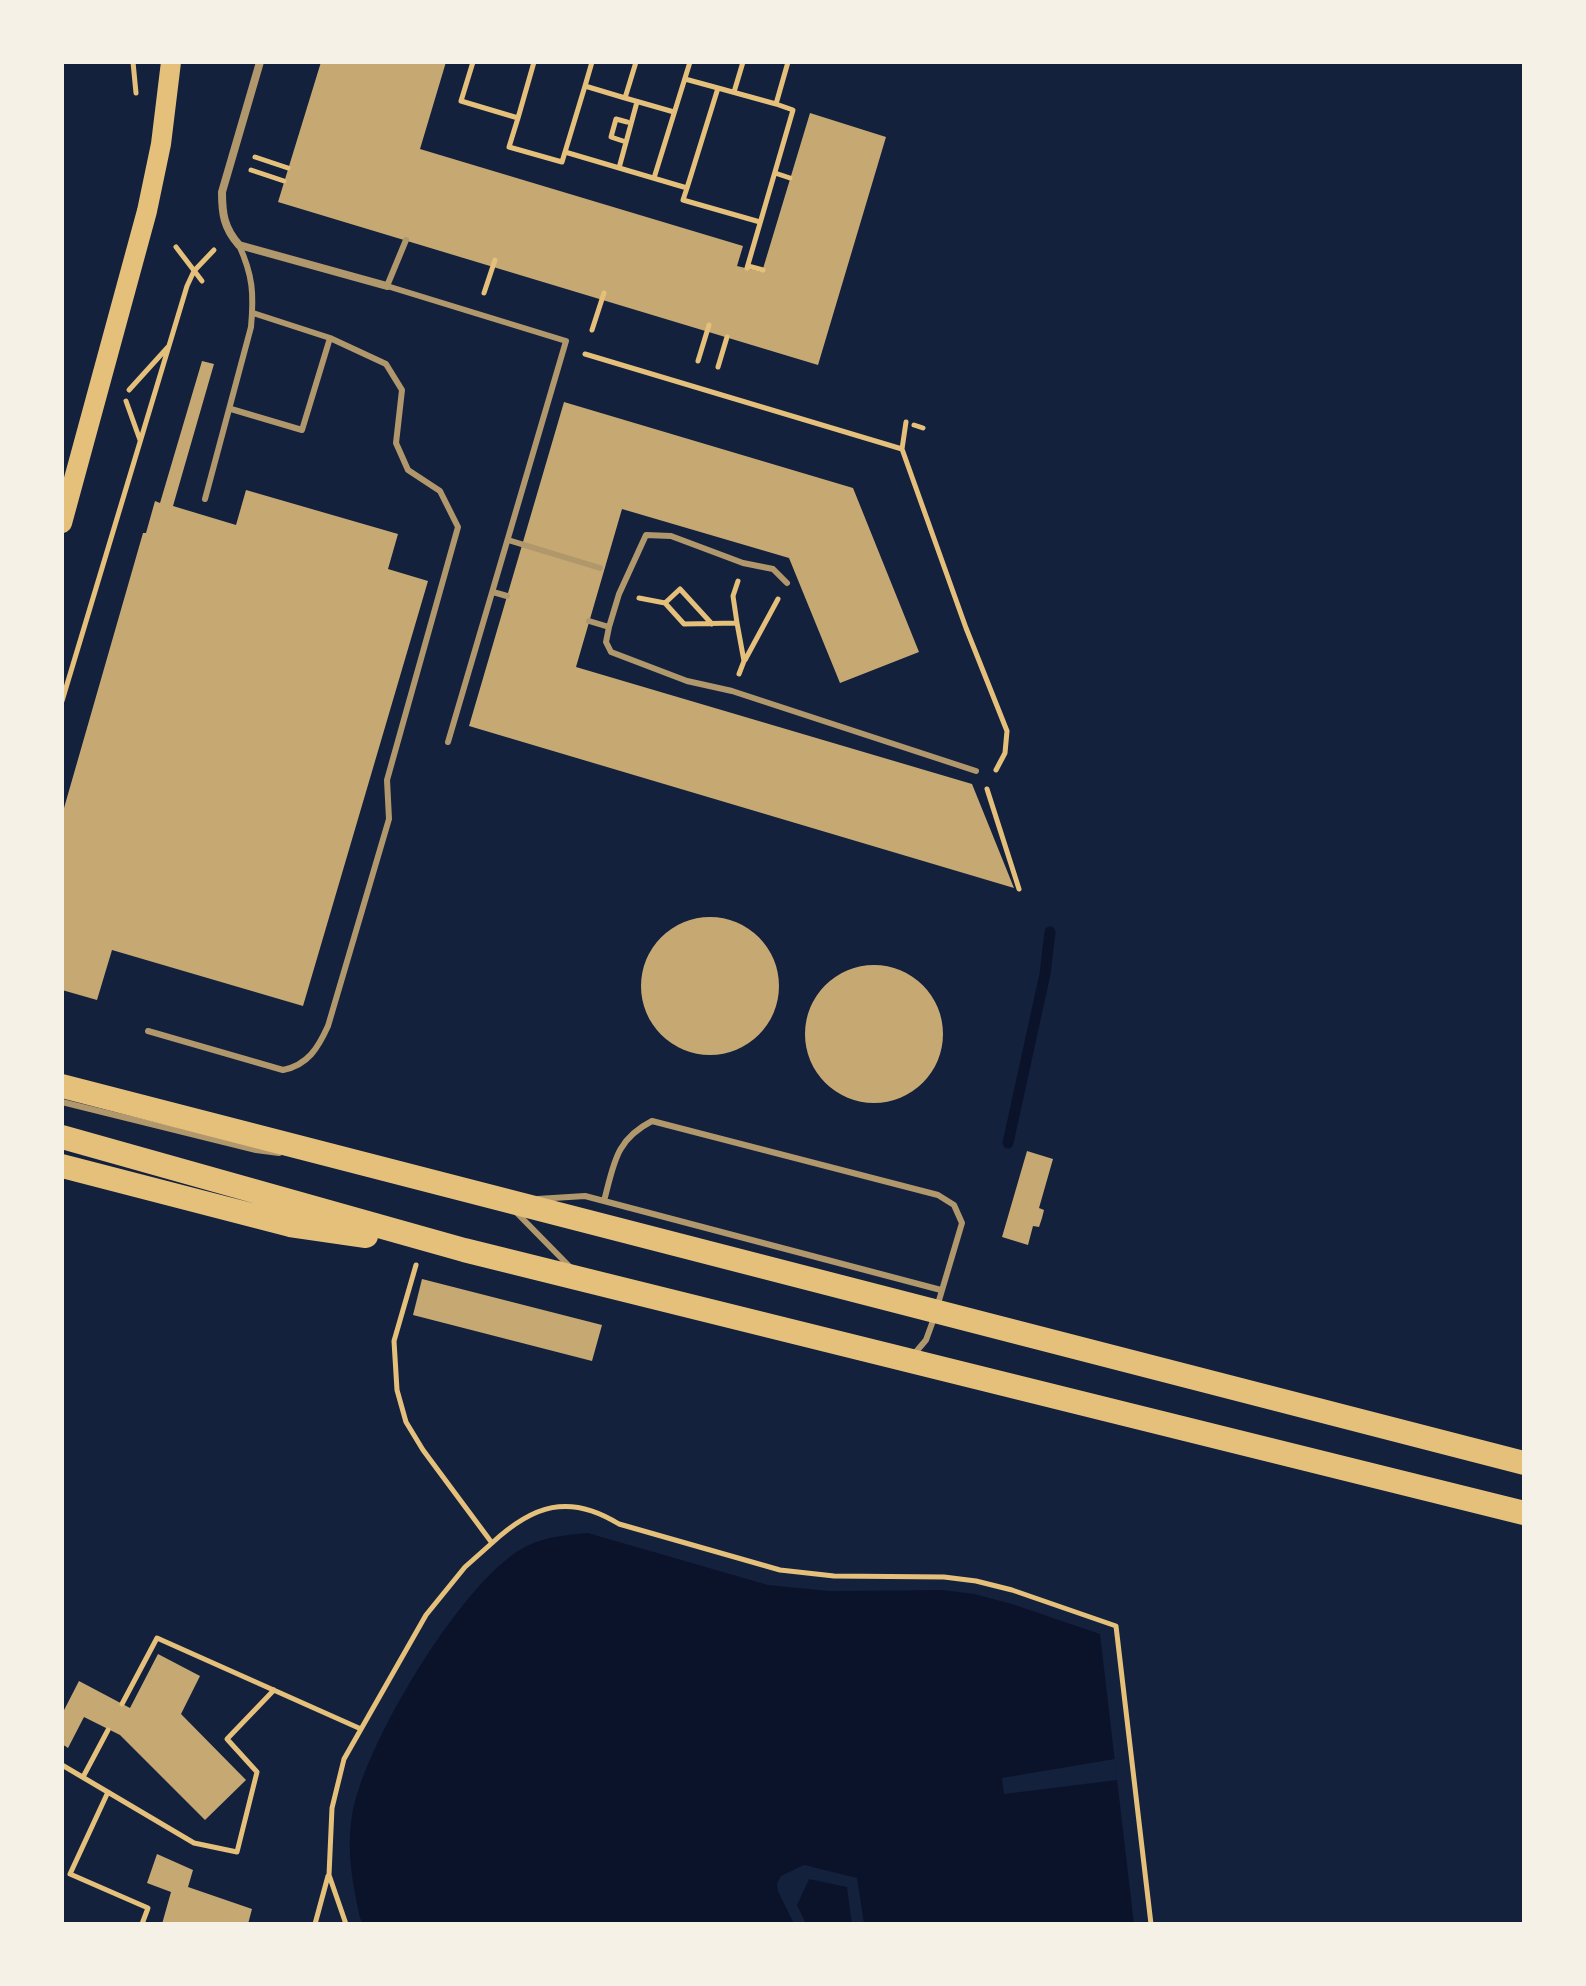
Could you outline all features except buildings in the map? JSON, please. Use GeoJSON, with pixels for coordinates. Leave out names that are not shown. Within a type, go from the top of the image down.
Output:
{"type":"FeatureCollection","features":[{"type":"Feature","properties":{"kind":"highway"},"geometry":{"type":"LineString","coordinates":[[62,1086],[1524,1463]]}},
{"type":"Feature","properties":{"kind":"highway"},"geometry":{"type":"LineString","coordinates":[[62,1137],[464,1250],[1524,1513]]}},
{"type":"Feature","properties":{"kind":"highway"},"geometry":{"type":"LineString","coordinates":[[62,1166],[290,1225],[464,1250]]}},
{"type":"Feature","properties":{"kind":"main road"},"geometry":{"type":"LineString","coordinates":[[62,523],[147,211],[161,144],[171,62]]}},
{"type":"Feature","properties":{"kind":"street"},"geometry":{"type":"LineString","coordinates":[[260,62],[222,192],[222,214],[229,234],[239,245],[387,286]]}},
{"type":"Feature","properties":{"kind":"lane"},"geometry":{"type":"LineString","coordinates":[[406,240],[387,286],[566,341],[448,742]]}},
{"type":"Feature","properties":{"kind":"lane"},"geometry":{"type":"LineString","coordinates":[[205,499],[231,409],[253,313],[250,269],[239,245]]}},
{"type":"Feature","properties":{"kind":"lane"},"geometry":{"type":"LineString","coordinates":[[148,1031],[271,1068],[283,1070],[298,1067],[308,1059],[328,1026],[389,819],[387,780],[458,527],[440,491],[408,470],[396,443],[402,390],[386,364],[330,338],[253,313]]}},
{"type":"Feature","properties":{"kind":"lane"},"geometry":{"type":"LineString","coordinates":[[231,409],[302,430],[330,338]]}},
{"type":"Feature","properties":{"kind":"lane"},"geometry":{"type":"LineString","coordinates":[[787,583],[773,569],[743,563],[671,536],[646,535],[619,594],[606,642],[611,652],[687,681],[732,691],[976,771]]}},
{"type":"Feature","properties":{"kind":"lane"},"geometry":{"type":"LineString","coordinates":[[508,540],[600,568]]}},
{"type":"Feature","properties":{"kind":"lane"},"geometry":{"type":"LineString","coordinates":[[493,592],[507,596]]}},
{"type":"Feature","properties":{"kind":"lane"},"geometry":{"type":"LineString","coordinates":[[589,621],[609,627]]}},
{"type":"Feature","properties":{"kind":"lane"},"geometry":{"type":"LineString","coordinates":[[62,1102],[256,1150],[284,1154]]}},
{"type":"Feature","properties":{"kind":"lane"},"geometry":{"type":"LineString","coordinates":[[505,1201],[573,1270],[902,1356],[917,1353],[932,1327],[962,1223],[954,1205],[938,1195],[652,1121],[636,1129],[624,1141],[604,1201]]}},
{"type":"Feature","properties":{"kind":"lane"},"geometry":{"type":"LineString","coordinates":[[298,1156],[505,1201],[585,1196],[941,1290]]}},
{"type":"Feature","properties":{"kind":"path"},"geometry":{"type":"LineString","coordinates":[[473,62],[461,101],[518,118]]}},
{"type":"Feature","properties":{"kind":"path"},"geometry":{"type":"LineString","coordinates":[[534,62],[509,147],[562,162],[592,62]]}},
{"type":"Feature","properties":{"kind":"path"},"geometry":{"type":"LineString","coordinates":[[625,98],[636,62]]}},
{"type":"Feature","properties":{"kind":"path"},"geometry":{"type":"LineString","coordinates":[[654,178],[690,62]]}},
{"type":"Feature","properties":{"kind":"path"},"geometry":{"type":"LineString","coordinates":[[734,92],[743,62]]}},
{"type":"Feature","properties":{"kind":"path"},"geometry":{"type":"LineString","coordinates":[[776,104],[788,62]]}},
{"type":"Feature","properties":{"kind":"path"},"geometry":{"type":"LineString","coordinates":[[685,79],[793,110],[748,267],[763,270]]}},
{"type":"Feature","properties":{"kind":"path"},"geometry":{"type":"LineString","coordinates":[[585,86],[674,112]]}},
{"type":"Feature","properties":{"kind":"path"},"geometry":{"type":"LineString","coordinates":[[718,88],[683,200],[760,222]]}},
{"type":"Feature","properties":{"kind":"path"},"geometry":{"type":"LineString","coordinates":[[619,168],[637,102]]}},
{"type":"Feature","properties":{"kind":"path"},"geometry":{"type":"LineString","coordinates":[[626,142],[611,137],[616,119],[627,122]]}},
{"type":"Feature","properties":{"kind":"path"},"geometry":{"type":"LineString","coordinates":[[565,152],[687,188]]}},
{"type":"Feature","properties":{"kind":"path"},"geometry":{"type":"LineString","coordinates":[[255,157],[288,168]]}},
{"type":"Feature","properties":{"kind":"path"},"geometry":{"type":"LineString","coordinates":[[251,170],[284,181]]}},
{"type":"Feature","properties":{"kind":"path"},"geometry":{"type":"LineString","coordinates":[[775,173],[790,178]]}},
{"type":"Feature","properties":{"kind":"path"},"geometry":{"type":"LineString","coordinates":[[62,701],[187,286],[194,271],[229,234]]}},
{"type":"Feature","properties":{"kind":"path"},"geometry":{"type":"LineString","coordinates":[[176,247],[202,281]]}},
{"type":"Feature","properties":{"kind":"path"},"geometry":{"type":"LineString","coordinates":[[483,298],[495,260]]}},
{"type":"Feature","properties":{"kind":"path"},"geometry":{"type":"LineString","coordinates":[[592,330],[604,293]]}},
{"type":"Feature","properties":{"kind":"path"},"geometry":{"type":"LineString","coordinates":[[698,361],[709,325]]}},
{"type":"Feature","properties":{"kind":"path"},"geometry":{"type":"LineString","coordinates":[[718,367],[727,337]]}},
{"type":"Feature","properties":{"kind":"path"},"geometry":{"type":"LineString","coordinates":[[564,347],[902,449]]}},
{"type":"Feature","properties":{"kind":"path"},"geometry":{"type":"LineString","coordinates":[[906,422],[902,449],[966,628],[1007,731],[1005,753],[993,775]]}},
{"type":"Feature","properties":{"kind":"path"},"geometry":{"type":"LineString","coordinates":[[914,425],[923,428]]}},
{"type":"Feature","properties":{"kind":"path"},"geometry":{"type":"LineString","coordinates":[[743,563],[733,596],[744,661]]}},
{"type":"Feature","properties":{"kind":"path"},"geometry":{"type":"LineString","coordinates":[[665,603],[680,589],[712,624]]}},
{"type":"Feature","properties":{"kind":"path"},"geometry":{"type":"LineString","coordinates":[[619,594],[665,603],[684,624],[737,623]]}},
{"type":"Feature","properties":{"kind":"path"},"geometry":{"type":"LineString","coordinates":[[732,691],[773,607]]}},
{"type":"Feature","properties":{"kind":"path"},"geometry":{"type":"LineString","coordinates":[[976,771],[987,787],[1019,889]]}},
{"type":"Feature","properties":{"kind":"path"},"geometry":{"type":"LineString","coordinates":[[417,1263],[394,1341],[397,1390],[406,1422],[423,1450],[492,1543]]}},
{"type":"Feature","properties":{"kind":"path"},"geometry":{"type":"LineString","coordinates":[[315,1924],[329,1875],[332,1808],[344,1759],[426,1615],[465,1567],[518,1520],[536,1511],[571,1506],[604,1515],[619,1524],[780,1570],[834,1576],[944,1577],[976,1581],[1012,1590],[1116,1626],[1151,1924]]}},
{"type":"Feature","properties":{"kind":"path"},"geometry":{"type":"LineString","coordinates":[[122,1704],[157,1638],[361,1729]]}},
{"type":"Feature","properties":{"kind":"path"},"geometry":{"type":"LineString","coordinates":[[62,1765],[194,1843],[237,1852],[257,1772],[227,1739],[274,1690]]}},
{"type":"Feature","properties":{"kind":"path"},"geometry":{"type":"LineString","coordinates":[[83,1777],[108,1730]]}},
{"type":"Feature","properties":{"kind":"path"},"geometry":{"type":"LineString","coordinates":[[108,1792],[70,1874],[148,1908],[142,1924]]}},
{"type":"Feature","properties":{"kind":"path"},"geometry":{"type":"LineString","coordinates":[[329,1875],[346,1924]]}},
{"type":"Feature","properties":{"kind":"water"},"geometry":{"type":"Polygon","coordinates":[[[588,1533],[768,1585],[830,1591],[943,1590],[974,1594],[1100,1634],[1134,1924],[363,1924],[351,1867],[352,1816],[374,1750],[394,1711],[442,1633],[494,1570],[518,1551],[535,1543],[588,1533]]]}},
{"type":"Feature","properties":{"kind":"pier"},"geometry":{"type":"Polygon","coordinates":[[[1115,1759],[1117,1780],[1004,1794],[1002,1778],[1115,1759]]]}},
{"type":"Feature","properties":{"kind":"pier"},"geometry":{"type":"Polygon","coordinates":[[[804,1865],[857,1878],[864,1924],[852,1924],[847,1887],[809,1879],[797,1905],[806,1924],[794,1924],[777,1884],[781,1876],[804,1865]]]}},
{"type":"Feature","properties":{"kind":"waterway"},"geometry":{"type":"LineString","coordinates":[[1008,1143],[1045,974],[1050,932]]}}]}
